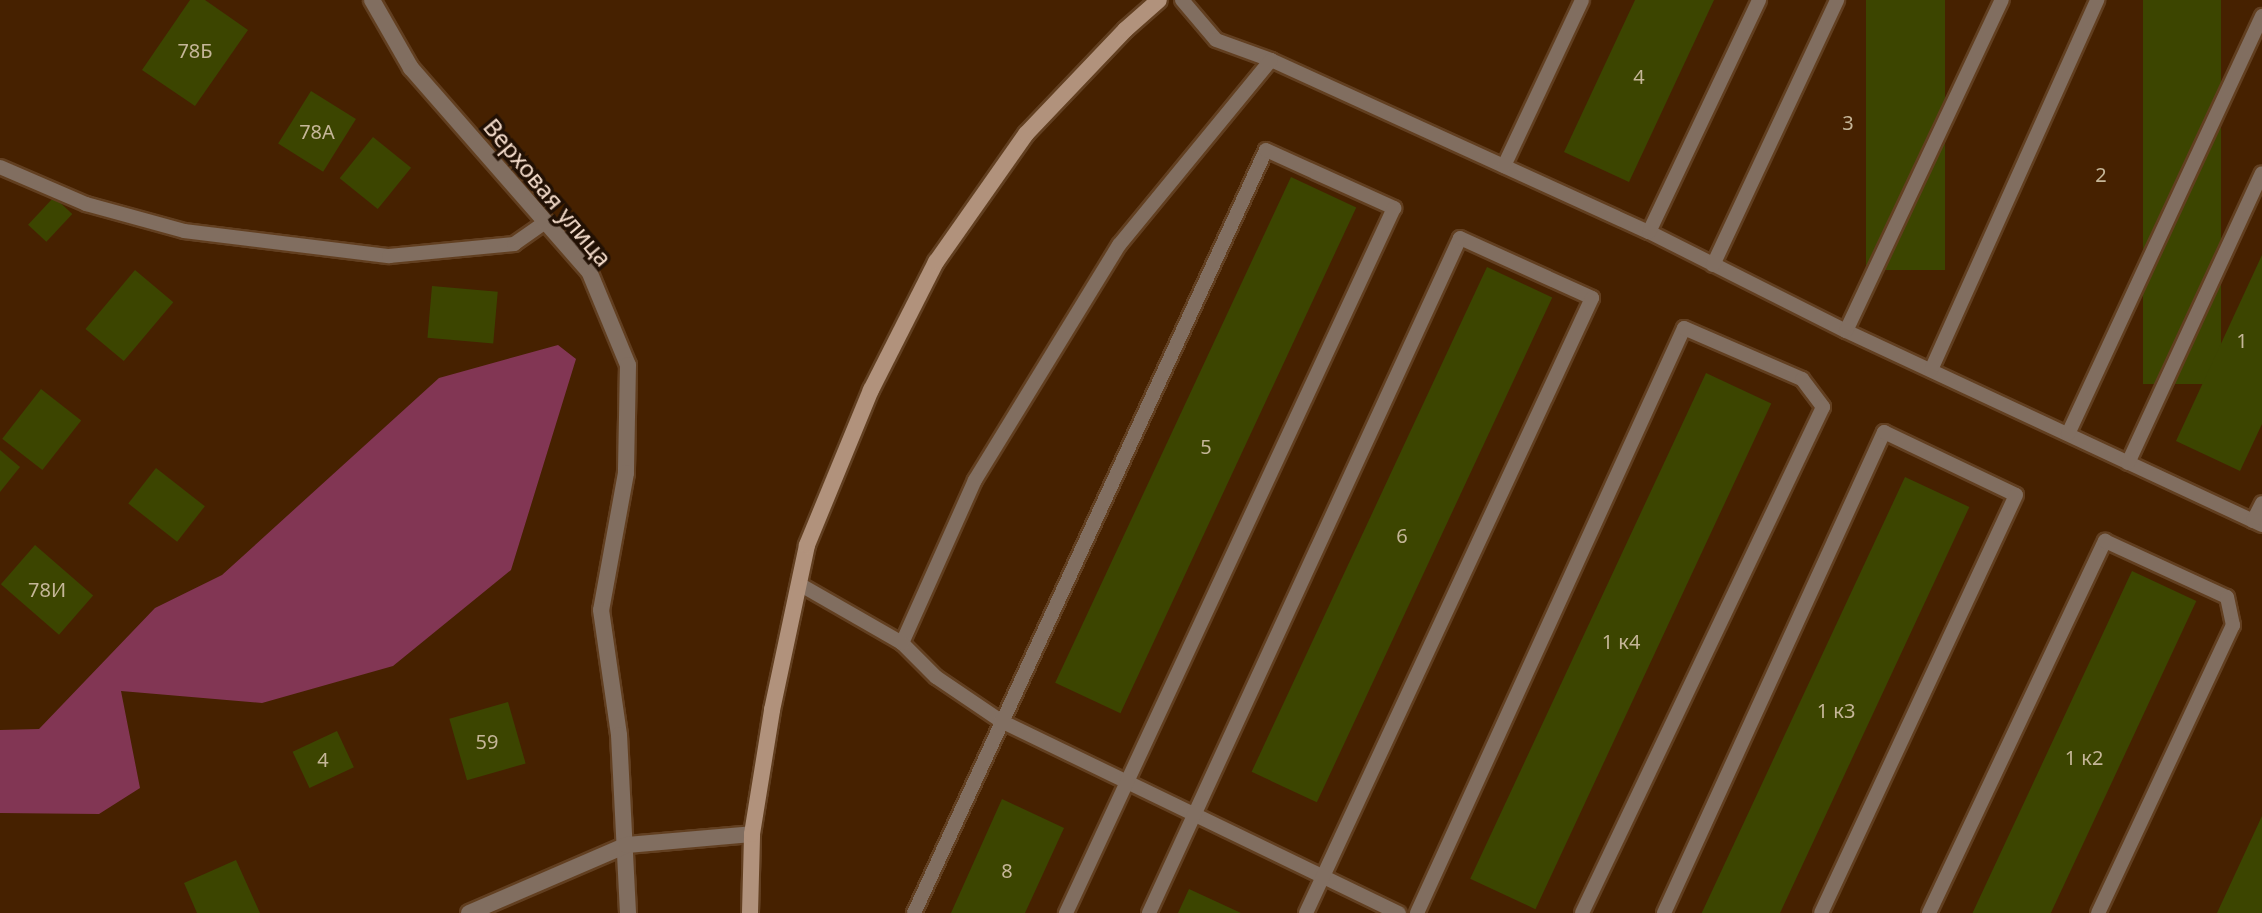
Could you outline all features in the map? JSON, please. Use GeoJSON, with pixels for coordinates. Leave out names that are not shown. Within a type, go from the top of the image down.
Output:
{"type":"FeatureCollection","features":[{"type":"Feature","properties":{"kind":"street","name":"Верховая улица"},"geometry":{"type":"LineString","coordinates":[[372,0],[411,68],[589,271],[628,365],[626,473],[601,610],[619,735],[627,845],[628,913]]}},
{"type":"Feature","properties":{"kind":"street"},"geometry":{"type":"LineString","coordinates":[[750,913],[752,834],[772,710],[807,545],[871,390],[936,262],[1026,134],[1125,30],[1159,0]]}},
{"type":"Feature","properties":{"kind":"street"},"geometry":{"type":"LineString","coordinates":[[469,913],[627,845],[752,834]]}},
{"type":"Feature","properties":{"kind":"lane"},"geometry":{"type":"LineString","coordinates":[[1182,0],[1216,40],[1271,60],[1649,232],[1846,331],[2258,523],[2262,503]]}},
{"type":"Feature","properties":{"kind":"lane"},"geometry":{"type":"LineString","coordinates":[[1504,166],[1582,0]]}},
{"type":"Feature","properties":{"kind":"lane"},"geometry":{"type":"LineString","coordinates":[[1649,232],[1759,0]]}},
{"type":"Feature","properties":{"kind":"lane"},"geometry":{"type":"LineString","coordinates":[[1713,265],[1837,0]]}},
{"type":"Feature","properties":{"kind":"lane"},"geometry":{"type":"LineString","coordinates":[[1846,331],[2002,0]]}},
{"type":"Feature","properties":{"kind":"lane"},"geometry":{"type":"LineString","coordinates":[[1931,370],[2097,0]]}},
{"type":"Feature","properties":{"kind":"lane"},"geometry":{"type":"LineString","coordinates":[[2068,434],[2262,16]]}},
{"type":"Feature","properties":{"kind":"lane"},"geometry":{"type":"LineString","coordinates":[[902,643],[975,480],[1119,245],[1271,60]]}},
{"type":"Feature","properties":{"kind":"lane"},"geometry":{"type":"LineString","coordinates":[[914,913],[1266,150],[1394,208],[1066,913]]}},
{"type":"Feature","properties":{"kind":"lane"},"geometry":{"type":"LineString","coordinates":[[0,167],[86,204],[184,231],[389,256],[514,244],[546,222]]}},
{"type":"Feature","properties":{"kind":"lane"},"geometry":{"type":"LineString","coordinates":[[2128,463],[2262,173]]}},
{"type":"Feature","properties":{"kind":"lane"},"geometry":{"type":"LineString","coordinates":[[1149,913],[1460,238],[1592,298],[1306,913]]}},
{"type":"Feature","properties":{"kind":"lane"},"geometry":{"type":"LineString","coordinates":[[1417,913],[1684,328],[1802,379],[1823,407],[1582,913]]}},
{"type":"Feature","properties":{"kind":"lane"},"geometry":{"type":"LineString","coordinates":[[1664,913],[1884,432],[2016,495],[1821,913]]}},
{"type":"Feature","properties":{"kind":"lane"},"geometry":{"type":"LineString","coordinates":[[1929,913],[2105,541],[2227,597],[2233,625],[2098,913]]}},
{"type":"Feature","properties":{"kind":"lane"},"geometry":{"type":"LineString","coordinates":[[799,584],[902,643],[936,677],[1001,721],[1399,913]]}},
{"type":"Feature","properties":{"kind":"shaded area"},"geometry":{"type":"Polygon","coordinates":[[[558,345],[576,359],[511,570],[393,666],[262,703],[121,691],[140,788],[99,814],[0,813],[0,730],[39,729],[155,608],[222,575],[439,378],[558,345]]]}},
{"type":"Feature","properties":{"kind":"building"},"geometry":{"type":"Polygon","coordinates":[[[190,0],[205,0],[248,30],[195,106],[142,70],[190,0]]]}},
{"type":"Feature","properties":{"kind":"building"},"geometry":{"type":"Polygon","coordinates":[[[1635,0],[1714,0],[1629,182],[1564,152],[1635,0]]]}},
{"type":"Feature","properties":{"kind":"building"},"geometry":{"type":"Polygon","coordinates":[[[1866,0],[1945,0],[1945,270],[1866,270],[1866,0]]]}},
{"type":"Feature","properties":{"kind":"building"},"geometry":{"type":"Polygon","coordinates":[[[2143,0],[2221,0],[2221,384],[2143,384],[2143,0]]]}},
{"type":"Feature","properties":{"kind":"building"},"geometry":{"type":"Polygon","coordinates":[[[311,91],[356,119],[323,172],[278,144],[311,91]]]}},
{"type":"Feature","properties":{"kind":"building"},"geometry":{"type":"Polygon","coordinates":[[[373,137],[411,168],[378,209],[340,178],[373,137]]]}},
{"type":"Feature","properties":{"kind":"building"},"geometry":{"type":"Polygon","coordinates":[[[1291,177],[1356,207],[1120,713],[1055,683],[1291,177]]]}},
{"type":"Feature","properties":{"kind":"building"},"geometry":{"type":"Polygon","coordinates":[[[54,197],[72,214],[46,242],[28,225],[54,197]]]}},
{"type":"Feature","properties":{"kind":"building"},"geometry":{"type":"Polygon","coordinates":[[[2262,255],[2262,424],[2240,471],[2176,441],[2262,255]]]}},
{"type":"Feature","properties":{"kind":"building"},"geometry":{"type":"Polygon","coordinates":[[[1487,267],[1552,297],[1317,802],[1252,772],[1487,267]]]}},
{"type":"Feature","properties":{"kind":"building"},"geometry":{"type":"Polygon","coordinates":[[[135,270],[173,302],[124,361],[86,329],[135,270]]]}},
{"type":"Feature","properties":{"kind":"building"},"geometry":{"type":"Polygon","coordinates":[[[432,286],[498,292],[493,344],[427,338],[432,286]]]}},
{"type":"Feature","properties":{"kind":"building"},"geometry":{"type":"Polygon","coordinates":[[[1706,373],[1771,403],[1535,909],[1470,879],[1706,373]]]}},
{"type":"Feature","properties":{"kind":"building"},"geometry":{"type":"Polygon","coordinates":[[[41,389],[81,420],[42,470],[2,439],[41,389]]]}},
{"type":"Feature","properties":{"kind":"building"},"geometry":{"type":"Polygon","coordinates":[[[0,450],[20,467],[0,492],[0,450]]]}},
{"type":"Feature","properties":{"kind":"building"},"geometry":{"type":"Polygon","coordinates":[[[156,468],[205,506],[177,542],[128,503],[156,468]]]}},
{"type":"Feature","properties":{"kind":"building"},"geometry":{"type":"Polygon","coordinates":[[[1905,477],[1969,507],[1780,913],[1702,913],[1905,477]]]}},
{"type":"Feature","properties":{"kind":"building"},"geometry":{"type":"Polygon","coordinates":[[[35,545],[93,596],[59,635],[1,584],[35,545]]]}},
{"type":"Feature","properties":{"kind":"building"},"geometry":{"type":"Polygon","coordinates":[[[2132,571],[2196,601],[2051,913],[1973,913],[2132,571]]]}},
{"type":"Feature","properties":{"kind":"building"},"geometry":{"type":"Polygon","coordinates":[[[508,702],[526,764],[467,780],[449,719],[508,702]]]}},
{"type":"Feature","properties":{"kind":"building"},"geometry":{"type":"Polygon","coordinates":[[[337,731],[354,767],[309,788],[293,752],[337,731]]]}},
{"type":"Feature","properties":{"kind":"building"},"geometry":{"type":"Polygon","coordinates":[[[1002,799],[1064,828],[1025,913],[951,913],[1002,799]]]}},
{"type":"Feature","properties":{"kind":"building"},"geometry":{"type":"Polygon","coordinates":[[[2262,816],[2262,913],[2217,913],[2262,816]]]}},
{"type":"Feature","properties":{"kind":"building"},"geometry":{"type":"Polygon","coordinates":[[[236,860],[260,913],[197,913],[184,883],[236,860]]]}},
{"type":"Feature","properties":{"kind":"building"},"geometry":{"type":"Polygon","coordinates":[[[1189,889],[1241,913],[1178,913],[1189,889]]]}}]}
